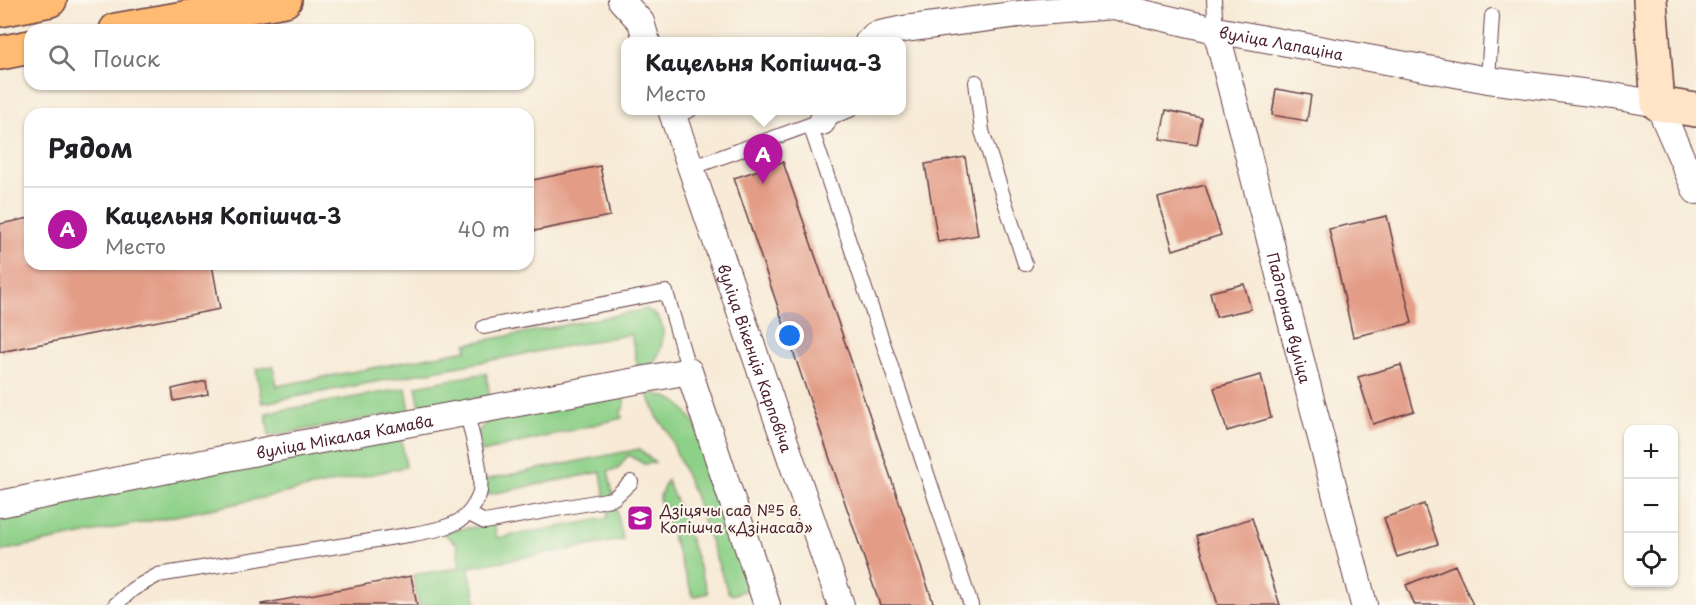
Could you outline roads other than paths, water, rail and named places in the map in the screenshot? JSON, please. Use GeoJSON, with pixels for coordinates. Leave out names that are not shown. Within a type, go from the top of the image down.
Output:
{"type":"FeatureCollection","features":[{"type":"Feature","properties":{"kind":"main road"},"geometry":{"type":"LineString","coordinates":[[0,10],[50,0]]}},
{"type":"Feature","properties":{"kind":"main road"},"geometry":{"type":"LineString","coordinates":[[150,24],[285,0]]}},
{"type":"Feature","properties":{"kind":"main road"},"geometry":{"type":"LineString","coordinates":[[1650,0],[1658,104]]}},
{"type":"Feature","properties":{"kind":"main road"},"geometry":{"type":"LineString","coordinates":[[0,53],[24,48]]}},
{"type":"Feature","properties":{"kind":"main road","name":"вуліца Лапаціна"},"geometry":{"type":"LineString","coordinates":[[1658,104],[1696,110]]}},
{"type":"Feature","properties":{"kind":"street"},"geometry":{"type":"LineString","coordinates":[[621,0],[645,21]]}},
{"type":"Feature","properties":{"kind":"street","name":"вуліца Лапаціна"},"geometry":{"type":"LineString","coordinates":[[873,37],[904,28],[1027,13],[1113,6],[1216,30],[1488,80],[1658,104]]}},
{"type":"Feature","properties":{"kind":"street","name":"Падгорная вуліца"},"geometry":{"type":"LineString","coordinates":[[1216,30],[1364,605]]}},
{"type":"Feature","properties":{"kind":"street"},"geometry":{"type":"LineString","coordinates":[[1658,104],[1696,191]]}},
{"type":"Feature","properties":{"kind":"street","name":"вуліца Вікенція Карповіча"},"geometry":{"type":"LineString","coordinates":[[678,115],[691,168],[841,605]]}},
{"type":"Feature","properties":{"kind":"street"},"geometry":{"type":"LineString","coordinates":[[689,371],[767,605]]}},
{"type":"Feature","properties":{"kind":"street","name":"вуліца Мікалая Камава"},"geometry":{"type":"LineString","coordinates":[[0,504],[267,450],[689,371]]}},
{"type":"Feature","properties":{"kind":"lane"},"geometry":{"type":"LineString","coordinates":[[1214,0],[1216,30]]}},
{"type":"Feature","properties":{"kind":"lane"},"geometry":{"type":"LineString","coordinates":[[1488,80],[1492,16]]}},
{"type":"Feature","properties":{"kind":"lane"},"geometry":{"type":"LineString","coordinates":[[975,82],[982,131],[1025,264]]}},
{"type":"Feature","properties":{"kind":"lane"},"geometry":{"type":"LineString","coordinates":[[691,168],[835,115]]}},
{"type":"Feature","properties":{"kind":"lane"},"geometry":{"type":"LineString","coordinates":[[820,119],[971,605]]}},
{"type":"Feature","properties":{"kind":"lane"},"geometry":{"type":"LineString","coordinates":[[484,327],[666,292],[689,371]]}},
{"type":"Feature","properties":{"kind":"lane"},"geometry":{"type":"LineString","coordinates":[[115,605],[133,589],[158,575],[433,530],[458,522],[469,514],[480,493],[480,479],[467,412]]}},
{"type":"Feature","properties":{"kind":"lane"},"geometry":{"type":"LineString","coordinates":[[469,514],[485,522],[606,500],[614,498],[631,482]]}},
{"type":"Feature","properties":{"kind":"place","name":"Кацельня Копішча-3"},"geometry":{"type":"Point","coordinates":[763,184]}},
{"type":"Feature","properties":{"kind":"place","name":"Дзіцячы сад №5 в. Копішча «Дзінасад»"},"geometry":{"type":"Point","coordinates":[640,518]}}]}
